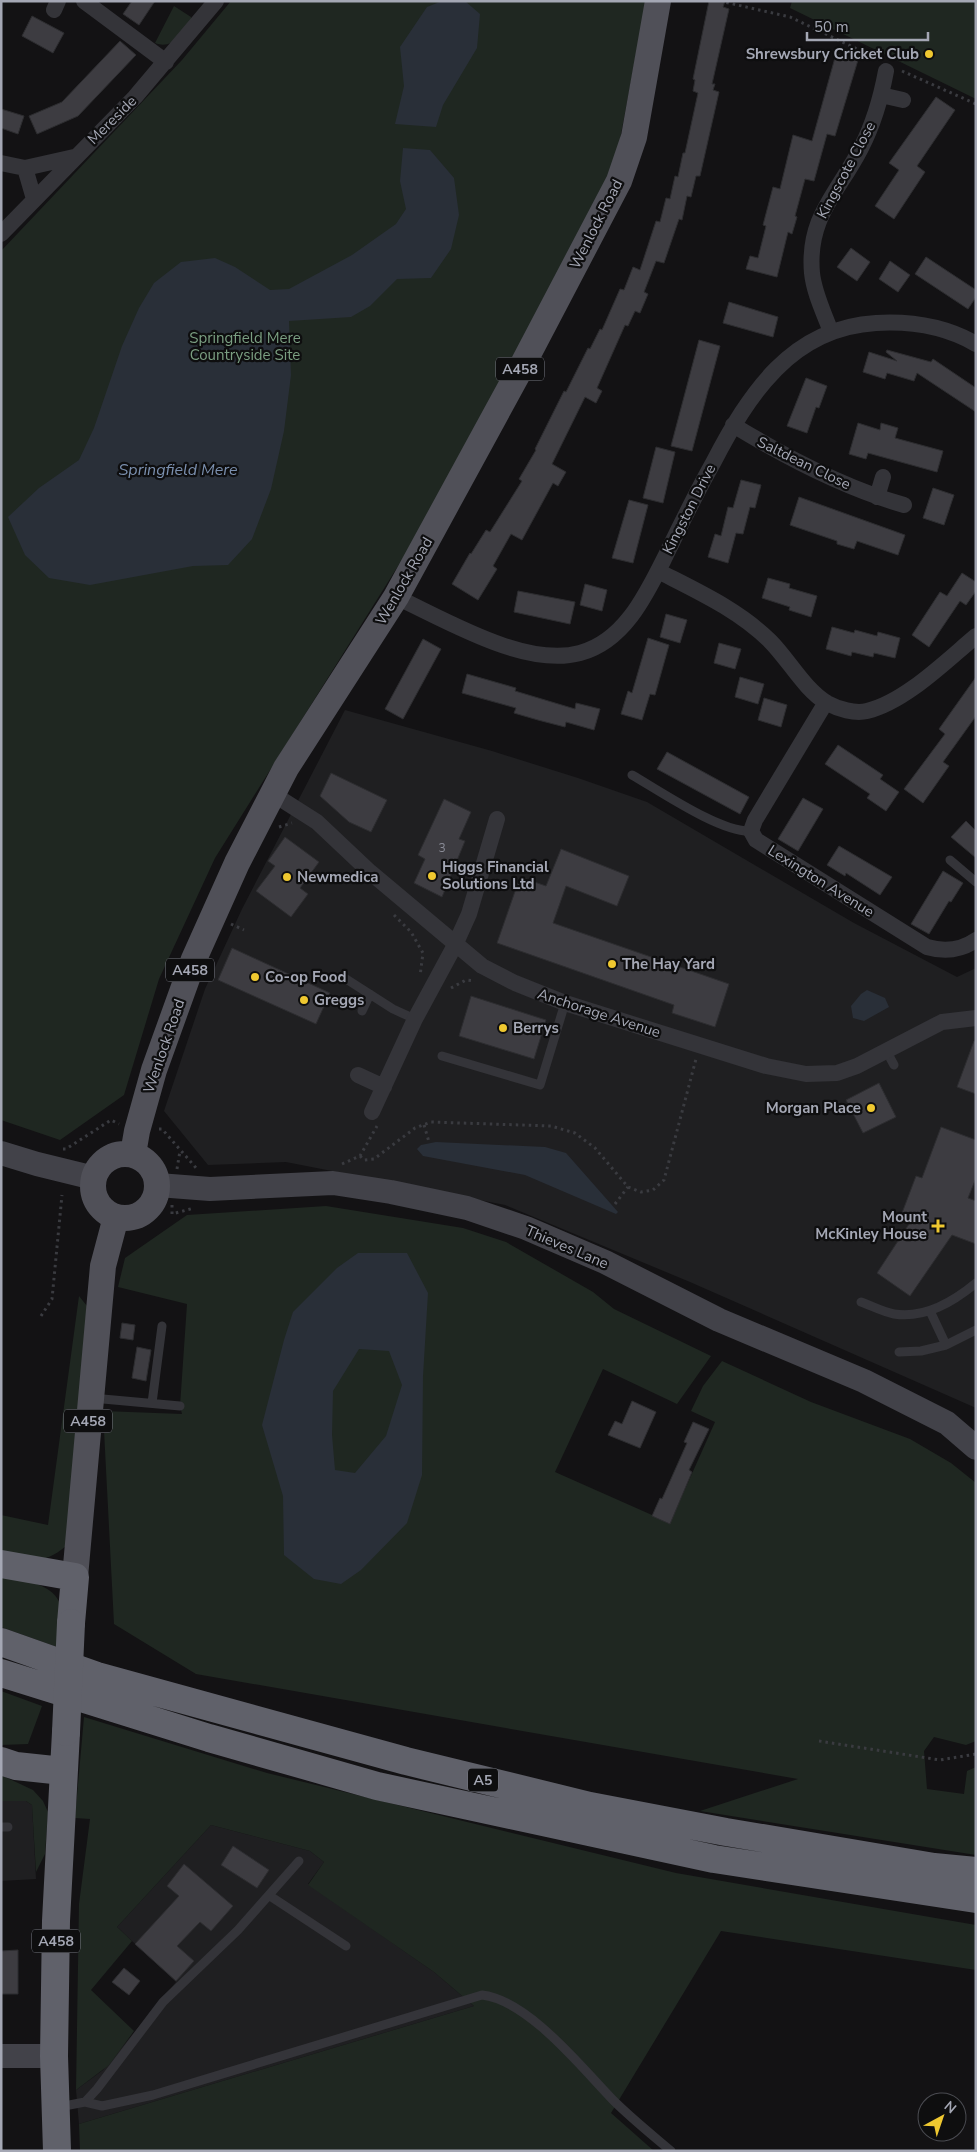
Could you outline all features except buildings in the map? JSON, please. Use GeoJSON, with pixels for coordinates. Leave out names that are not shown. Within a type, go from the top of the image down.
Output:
{"type":"FeatureCollection","features":[{"type":"Feature","properties":{"kind":"highway"},"geometry":{"type":"LineString","coordinates":[[1,1564],[75,1576]]}},
{"type":"Feature","properties":{"kind":"highway","name":"A458"},"geometry":{"type":"LineString","coordinates":[[56,2151],[54,2056],[56,1921],[75,1576]]}},
{"type":"Feature","properties":{"kind":"highway","name":"A5"},"geometry":{"type":"LineString","coordinates":[[1,1642],[115,1681],[406,1761],[590,1806],[735,1834],[934,1867],[976,1871]]}},
{"type":"Feature","properties":{"kind":"highway","name":"A5"},"geometry":{"type":"LineString","coordinates":[[1,1673],[209,1738],[377,1786],[714,1859],[976,1900]]}},
{"type":"Feature","properties":{"kind":"highway"},"geometry":{"type":"LineString","coordinates":[[1,1761],[16,1766],[63,1771]]}},
{"type":"Feature","properties":{"kind":"main road","name":"Wenlock Road"},"geometry":{"type":"LineString","coordinates":[[132,1154],[154,1070],[194,960],[272,794],[286,768],[396,597],[522,366],[619,181],[634,137],[658,1]]}},
{"type":"Feature","properties":{"kind":"main road"},"geometry":{"type":"LineString","coordinates":[[1,1153],[94,1178]]}},
{"type":"Feature","properties":{"kind":"main road"},"geometry":{"type":"LineString","coordinates":[[132,1154],[142,1158],[156,1175],[167,1178],[145,1212],[136,1217],[126,1219],[116,1217],[100,1206],[95,1198],[94,1178],[104,1161],[113,1156],[132,1154]]}},
{"type":"Feature","properties":{"kind":"main road","name":"Thieves Lane"},"geometry":{"type":"LineString","coordinates":[[167,1178],[210,1188],[333,1183],[391,1192],[467,1208],[526,1228],[605,1262],[719,1320],[864,1381],[947,1423]]}},
{"type":"Feature","properties":{"kind":"main road","name":"A458"},"geometry":{"type":"LineString","coordinates":[[75,1576],[102,1266],[116,1217]]}},
{"type":"Feature","properties":{"kind":"main road"},"geometry":{"type":"LineString","coordinates":[[947,1423],[976,1426]]}},
{"type":"Feature","properties":{"kind":"main road"},"geometry":{"type":"LineString","coordinates":[[947,1423],[976,1448]]}},
{"type":"Feature","properties":{"kind":"main road"},"geometry":{"type":"LineString","coordinates":[[1,2056],[54,2056]]}},
{"type":"Feature","properties":{"kind":"street"},"geometry":{"type":"LineString","coordinates":[[84,1],[166,62]]}},
{"type":"Feature","properties":{"kind":"street","name":"Mereside"},"geometry":{"type":"LineString","coordinates":[[1,234],[135,96],[166,62],[216,1]]}},
{"type":"Feature","properties":{"kind":"street","name":"Kingscote Close"},"geometry":{"type":"LineString","coordinates":[[831,332],[812,275],[815,231],[820,216],[860,149],[873,122],[888,67]]}},
{"type":"Feature","properties":{"kind":"street"},"geometry":{"type":"LineString","coordinates":[[881,95],[903,100]]}},
{"type":"Feature","properties":{"kind":"street"},"geometry":{"type":"LineString","coordinates":[[1,163],[25,168],[74,157]]}},
{"type":"Feature","properties":{"kind":"street"},"geometry":{"type":"LineString","coordinates":[[25,168],[34,199]]}},
{"type":"Feature","properties":{"kind":"street","name":"Kingston Drive"},"geometry":{"type":"LineString","coordinates":[[396,597],[506,646],[536,655],[564,656],[592,648],[620,629],[634,613],[658,571],[694,497],[733,425],[758,387],[773,371],[802,347],[831,332],[870,324],[907,323],[934,326],[952,332],[976,344]]}},
{"type":"Feature","properties":{"kind":"street","name":"Saltdean Close"},"geometry":{"type":"LineString","coordinates":[[733,425],[791,458],[877,497],[904,505]]}},
{"type":"Feature","properties":{"kind":"street"},"geometry":{"type":"LineString","coordinates":[[877,497],[884,477]]}},
{"type":"Feature","properties":{"kind":"street"},"geometry":{"type":"LineString","coordinates":[[658,571],[720,604],[753,626],[769,640],[810,688],[826,702],[851,711],[865,712],[892,702],[906,693],[976,636]]}},
{"type":"Feature","properties":{"kind":"street"},"geometry":{"type":"LineString","coordinates":[[751,831],[826,702]]}},
{"type":"Feature","properties":{"kind":"street","name":"Anchorage Avenue"},"geometry":{"type":"LineString","coordinates":[[272,794],[317,822],[370,872],[482,966],[514,983],[564,1003],[766,1066],[806,1074],[837,1072],[891,1059],[942,1022],[976,1018]]}},
{"type":"Feature","properties":{"kind":"street"},"geometry":{"type":"LineString","coordinates":[[375,1118],[384,1086],[415,1019],[469,914],[497,819]]}},
{"type":"Feature","properties":{"kind":"street","name":"Lexington Avenue"},"geometry":{"type":"LineString","coordinates":[[751,831],[756,840],[767,848],[927,947],[943,951],[958,948],[976,940]]}},
{"type":"Feature","properties":{"kind":"street"},"geometry":{"type":"LineString","coordinates":[[358,1075],[384,1086]]}},
{"type":"Feature","properties":{"kind":"lane"},"geometry":{"type":"LineString","coordinates":[[632,775],[720,825],[742,832],[751,831]]}},
{"type":"Feature","properties":{"kind":"lane"},"geometry":{"type":"LineString","coordinates":[[950,860],[976,882]]}},
{"type":"Feature","properties":{"kind":"lane"},"geometry":{"type":"LineString","coordinates":[[343,977],[393,1009],[415,1019]]}},
{"type":"Feature","properties":{"kind":"lane"},"geometry":{"type":"LineString","coordinates":[[362,1011],[370,994]]}},
{"type":"Feature","properties":{"kind":"lane"},"geometry":{"type":"LineString","coordinates":[[442,1056],[540,1085],[564,1003]]}},
{"type":"Feature","properties":{"kind":"lane"},"geometry":{"type":"LineString","coordinates":[[861,1302],[894,1314],[930,1311],[948,1303],[976,1283]]}},
{"type":"Feature","properties":{"kind":"lane"},"geometry":{"type":"LineString","coordinates":[[930,1311],[946,1345]]}},
{"type":"Feature","properties":{"kind":"lane"},"geometry":{"type":"LineString","coordinates":[[152,1403],[162,1326]]}},
{"type":"Feature","properties":{"kind":"lane"},"geometry":{"type":"LineString","coordinates":[[899,1352],[922,1351],[946,1345],[976,1330]]}},
{"type":"Feature","properties":{"kind":"lane"},"geometry":{"type":"LineString","coordinates":[[90,1397],[180,1406]]}},
{"type":"Feature","properties":{"kind":"lane"},"geometry":{"type":"LineString","coordinates":[[84,2102],[98,2089],[163,2002],[238,1930],[299,1861]]}},
{"type":"Feature","properties":{"kind":"lane"},"geometry":{"type":"LineString","coordinates":[[270,1896],[346,1946]]}},
{"type":"Feature","properties":{"kind":"lane"},"geometry":{"type":"LineString","coordinates":[[56,2108],[84,2102],[102,2106],[152,2095],[482,1995],[495,1996],[513,2006],[562,2045],[613,2100],[670,2151]]}},
{"type":"Feature","properties":{"kind":"path"},"geometry":{"type":"LineString","coordinates":[[720,1],[790,18],[888,67],[976,104]]}},
{"type":"Feature","properties":{"kind":"path"},"geometry":{"type":"LineString","coordinates":[[275,828],[293,823],[300,826]]}},
{"type":"Feature","properties":{"kind":"path"},"geometry":{"type":"LineString","coordinates":[[390,911],[411,932],[423,953],[418,984],[443,999],[452,986],[466,980],[482,982]]}},
{"type":"Feature","properties":{"kind":"path"},"geometry":{"type":"LineString","coordinates":[[227,922],[244,930]]}},
{"type":"Feature","properties":{"kind":"path"},"geometry":{"type":"LineString","coordinates":[[360,1156],[364,1160],[374,1159],[415,1128],[431,1122],[551,1126],[575,1133],[595,1148],[628,1187],[641,1192],[654,1190],[664,1180],[700,1045]]}},
{"type":"Feature","properties":{"kind":"path"},"geometry":{"type":"LineString","coordinates":[[340,1165],[360,1156],[375,1118]]}},
{"type":"Feature","properties":{"kind":"path"},"geometry":{"type":"LineString","coordinates":[[66,1150],[111,1120],[115,1122]]}},
{"type":"Feature","properties":{"kind":"path"},"geometry":{"type":"LineString","coordinates":[[159,1120],[162,1129],[201,1174]]}},
{"type":"Feature","properties":{"kind":"path"},"geometry":{"type":"LineString","coordinates":[[424,1125],[429,1142]]}},
{"type":"Feature","properties":{"kind":"path"},"geometry":{"type":"LineString","coordinates":[[156,1130],[162,1129]]}},
{"type":"Feature","properties":{"kind":"path"},"geometry":{"type":"LineString","coordinates":[[167,1178],[181,1150]]}},
{"type":"Feature","properties":{"kind":"path"},"geometry":{"type":"LineString","coordinates":[[615,1204],[628,1187]]}},
{"type":"Feature","properties":{"kind":"path"},"geometry":{"type":"LineString","coordinates":[[41,1316],[52,1298],[62,1195]]}},
{"type":"Feature","properties":{"kind":"path"},"geometry":{"type":"LineString","coordinates":[[171,1209],[172,1214],[199,1206]]}},
{"type":"Feature","properties":{"kind":"path"},"geometry":{"type":"LineString","coordinates":[[820,1741],[940,1760],[976,1754]]}},
{"type":"Feature","properties":{"kind":"shaded area"},"geometry":{"type":"Polygon","coordinates":[[[345,710],[492,751],[647,802],[854,923],[957,977],[976,968],[976,1408],[690,1282],[505,1205],[286,1162],[208,1165],[164,1111],[205,989],[242,909],[345,710]]]}},
{"type":"Feature","properties":{"kind":"shaded area"},"geometry":{"type":"Polygon","coordinates":[[[1,1801],[26,1801],[32,1805],[36,1879],[1,1881],[1,1801]]]}},
{"type":"Feature","properties":{"kind":"shaded area"},"geometry":{"type":"Polygon","coordinates":[[[211,1825],[310,1851],[324,1862],[308,1884],[434,1972],[474,2006],[79,2124],[76,2090],[103,2070],[176,1982],[117,1927],[211,1825]]]}},
{"type":"Feature","properties":{"kind":"green space","name":"Springfield Mere Countryside Site"},"geometry":{"type":"Polygon","coordinates":[[[231,1],[646,1],[615,166],[435,507],[215,858],[159,979],[124,1095],[60,1140],[1,1120],[1,251],[182,60],[231,1]]]}},
{"type":"Feature","properties":{"kind":"green space","name":"Shrewsbury Cricket Club"},"geometry":{"type":"Polygon","coordinates":[[[792,1],[976,1],[976,99],[790,8],[792,1]]]}},
{"type":"Feature","properties":{"kind":"green space"},"geometry":{"type":"Polygon","coordinates":[[[174,6],[191,17],[192,22],[171,43],[161,45],[155,43],[174,6]]]}},
{"type":"Feature","properties":{"kind":"green space"},"geometry":{"type":"Polygon","coordinates":[[[326,1206],[463,1228],[506,1242],[593,1292],[614,1309],[711,1356],[677,1404],[603,1369],[555,1472],[670,1523],[715,1422],[691,1411],[703,1386],[722,1361],[811,1402],[910,1439],[951,1463],[976,1483],[976,1741],[966,1745],[934,1737],[924,1751],[927,1789],[964,1794],[967,1771],[976,1767],[976,1855],[700,1811],[798,1779],[196,1674],[114,1624],[103,1411],[182,1414],[180,1406],[187,1304],[118,1287],[125,1258],[187,1215],[326,1206]]]}},
{"type":"Feature","properties":{"kind":"green space"},"geometry":{"type":"Polygon","coordinates":[[[79,1296],[87,1306],[66,1546],[43,1559],[35,1560],[1,1555],[1,1515],[48,1525],[79,1296]]]}},
{"type":"Feature","properties":{"kind":"green space"},"geometry":{"type":"Polygon","coordinates":[[[1,1576],[36,1584],[52,1592],[58,1599],[61,1607],[61,1621],[57,1647],[1,1627],[1,1576]]]}},
{"type":"Feature","properties":{"kind":"green space"},"geometry":{"type":"Polygon","coordinates":[[[1,1691],[42,1706],[28,1744],[1,1745],[1,1691]]]}},
{"type":"Feature","properties":{"kind":"green space"},"geometry":{"type":"Polygon","coordinates":[[[84,1717],[267,1773],[676,1873],[976,1925],[976,1970],[721,1931],[611,2113],[654,2151],[80,2151],[79,2124],[474,2006],[434,1972],[308,1885],[324,1862],[310,1851],[211,1825],[117,1927],[132,1941],[91,1990],[134,2031],[109,2065],[76,2090],[79,1904],[90,1819],[75,1818],[84,1717]]]}},
{"type":"Feature","properties":{"kind":"green space"},"geometry":{"type":"Polygon","coordinates":[[[1,1775],[33,1790],[43,1801],[48,1812],[45,1854],[36,1872],[32,1805],[26,1801],[1,1801],[1,1775]]]}},
{"type":"Feature","properties":{"kind":"water"},"geometry":{"type":"Polygon","coordinates":[[[442,1],[465,1],[480,14],[477,48],[443,105],[436,127],[395,124],[404,86],[400,47],[427,7],[442,1]]]}},
{"type":"Feature","properties":{"kind":"water","name":"Springfield Mere"},"geometry":{"type":"Polygon","coordinates":[[[403,148],[430,150],[454,178],[459,215],[451,249],[431,278],[397,279],[370,306],[351,317],[289,321],[291,375],[284,431],[271,489],[252,539],[228,565],[193,566],[90,585],[49,578],[25,555],[8,517],[39,488],[79,460],[94,428],[122,346],[139,308],[154,283],[181,262],[215,258],[235,267],[270,290],[289,289],[352,255],[396,224],[406,209],[400,181],[403,148]]]}},
{"type":"Feature","properties":{"kind":"water"},"geometry":{"type":"Polygon","coordinates":[[[867,990],[885,998],[889,1007],[864,1021],[853,1018],[851,1006],[867,990]]]}},
{"type":"Feature","properties":{"kind":"water"},"geometry":{"type":"Polygon","coordinates":[[[436,1142],[545,1147],[566,1153],[618,1212],[616,1214],[525,1175],[423,1156],[417,1149],[421,1145],[436,1142]]]}},
{"type":"Feature","properties":{"kind":"water"},"geometry":{"type":"Polygon","coordinates":[[[358,1253],[407,1253],[428,1293],[423,1376],[422,1475],[407,1523],[361,1570],[341,1584],[314,1579],[284,1555],[283,1496],[262,1425],[293,1312],[337,1268],[358,1253]],[[359,1349],[333,1391],[332,1435],[335,1470],[355,1473],[386,1436],[402,1385],[389,1351],[359,1349]]]}},
{"type":"Feature","properties":{"kind":"place","name":"Shrewsbury Cricket Club"},"geometry":{"type":"Point","coordinates":[929,54]}},
{"type":"Feature","properties":{"kind":"place","name":"Higgs Financial Solutions Ltd"},"geometry":{"type":"Point","coordinates":[432,876]}},
{"type":"Feature","properties":{"kind":"place","name":"Newmedica"},"geometry":{"type":"Point","coordinates":[287,877]}},
{"type":"Feature","properties":{"kind":"place","name":"The Hay Yard"},"geometry":{"type":"Point","coordinates":[612,964]}},
{"type":"Feature","properties":{"kind":"place","name":"Co-op Food"},"geometry":{"type":"Point","coordinates":[255,977]}},
{"type":"Feature","properties":{"kind":"place","name":"Greggs"},"geometry":{"type":"Point","coordinates":[304,1000]}},
{"type":"Feature","properties":{"kind":"place","name":"Berrys"},"geometry":{"type":"Point","coordinates":[503,1028]}},
{"type":"Feature","properties":{"kind":"place","name":"Morgan Place"},"geometry":{"type":"Point","coordinates":[871,1108]}},
{"type":"Feature","properties":{"kind":"place","name":"Mount McKinley House"},"geometry":{"type":"Point","coordinates":[938,1226]}}]}
